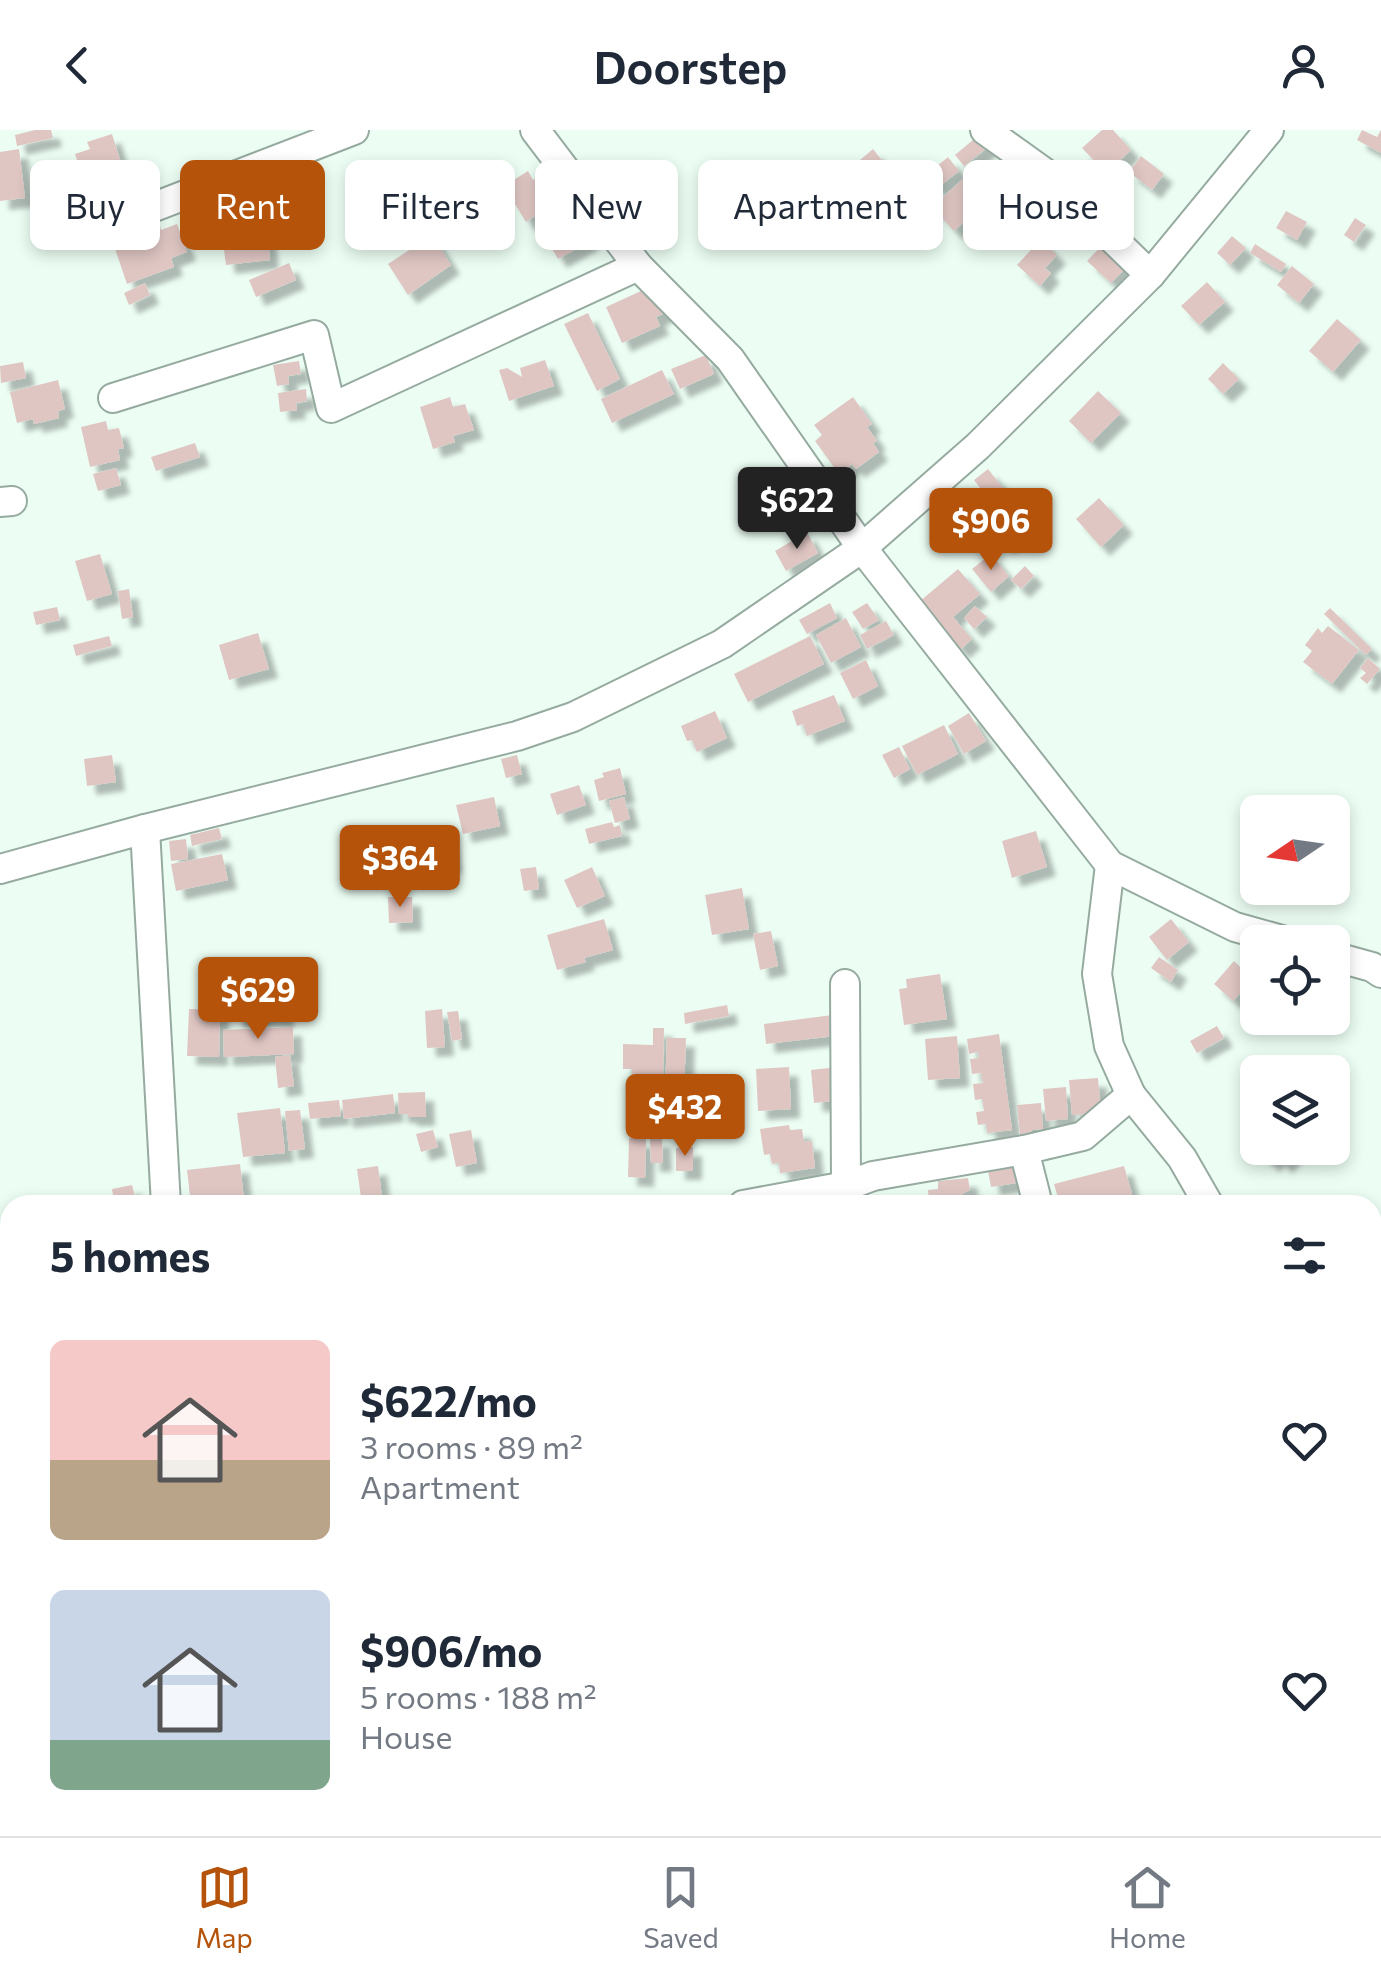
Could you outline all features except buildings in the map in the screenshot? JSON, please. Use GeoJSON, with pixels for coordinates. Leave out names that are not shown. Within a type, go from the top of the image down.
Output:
{"type":"FeatureCollection","features":[{"type":"Feature","properties":{"kind":"street"},"geometry":{"type":"LineString","coordinates":[[160,205],[354,130]]}},
{"type":"Feature","properties":{"kind":"street"},"geometry":{"type":"LineString","coordinates":[[535,130],[638,266],[730,358],[862,548],[1110,865],[1240,927]]}},
{"type":"Feature","properties":{"kind":"street"},"geometry":{"type":"LineString","coordinates":[[986,130],[1044,172],[1150,274]]}},
{"type":"Feature","properties":{"kind":"street"},"geometry":{"type":"LineString","coordinates":[[0,869],[517,736],[573,717],[722,644],[862,548],[978,446],[1150,274],[1269,130]]}},
{"type":"Feature","properties":{"kind":"street"},"geometry":{"type":"LineString","coordinates":[[114,398],[314,335],[331,408],[638,266]]}},
{"type":"Feature","properties":{"kind":"street"},"geometry":{"type":"LineString","coordinates":[[145,830],[165,1195]]}},
{"type":"Feature","properties":{"kind":"street"},"geometry":{"type":"LineString","coordinates":[[1110,865],[1097,974],[1109,1046],[1131,1096],[1182,1158],[1204,1195]]}},
{"type":"Feature","properties":{"kind":"street"},"geometry":{"type":"LineString","coordinates":[[1350,961],[1381,973]]}},
{"type":"Feature","properties":{"kind":"street"},"geometry":{"type":"LineString","coordinates":[[845,984],[846,1186]]}},
{"type":"Feature","properties":{"kind":"street"},"geometry":{"type":"LineString","coordinates":[[798,1195],[846,1186],[873,1176],[1083,1136],[1131,1096]]}},
{"type":"Feature","properties":{"kind":"street"},"geometry":{"type":"LineString","coordinates":[[1024,1150],[1035,1195]]}},
{"type":"Feature","properties":{"kind":"street"},"geometry":{"type":"LineString","coordinates":[[873,1176],[873,1195]]}}]}
